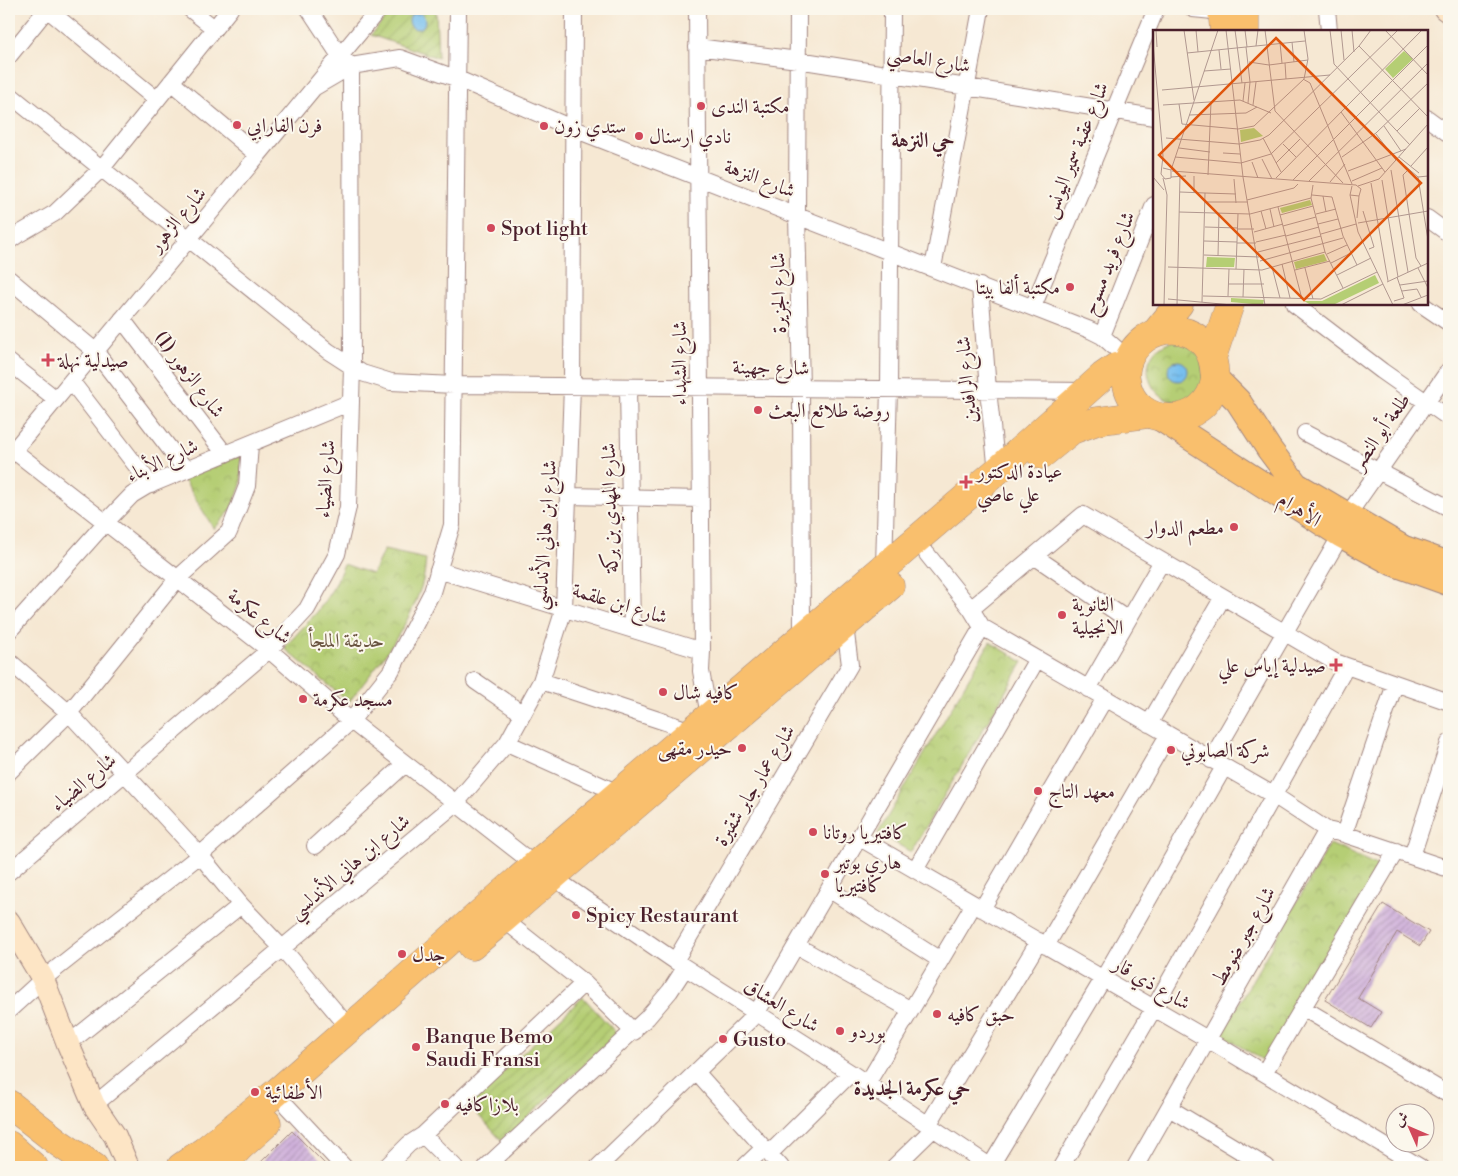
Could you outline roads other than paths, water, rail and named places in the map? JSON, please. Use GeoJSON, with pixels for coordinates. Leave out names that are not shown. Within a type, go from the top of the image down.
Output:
{"type":"FeatureCollection","features":[{"type":"Feature","properties":{"kind":"highway"},"geometry":{"type":"LineString","coordinates":[[1228,15],[1244,30]]}},
{"type":"Feature","properties":{"kind":"highway"},"geometry":{"type":"LineString","coordinates":[[1157,331],[1178,305]]}},
{"type":"Feature","properties":{"kind":"highway"},"geometry":{"type":"LineString","coordinates":[[181,1167],[204,1152],[350,1029],[845,626],[1011,478],[1072,430],[1097,421],[1154,416],[1179,418],[1196,411],[1210,396],[1214,368],[1230,305]]}},
{"type":"Feature","properties":{"kind":"highway"},"geometry":{"type":"LineString","coordinates":[[1154,416],[1137,405],[1129,392],[1126,378],[1128,361],[1135,347],[1145,337],[1157,331],[1174,329],[1190,334],[1204,344],[1214,368]]}},
{"type":"Feature","properties":{"kind":"highway"},"geometry":{"type":"LineString","coordinates":[[221,1167],[240,1147],[503,919],[544,871],[618,793],[1116,367],[1128,361]]}},
{"type":"Feature","properties":{"kind":"highway"},"geometry":{"type":"LineString","coordinates":[[9,1104],[58,1143],[94,1167]]}},
{"type":"Feature","properties":{"kind":"highway"},"geometry":{"type":"LineString","coordinates":[[9,1145],[34,1167]]}},
{"type":"Feature","properties":{"kind":"main road"},"geometry":{"type":"LineString","coordinates":[[1445,9],[1449,12]]}},
{"type":"Feature","properties":{"kind":"main road","name":"الأهرام"},"geometry":{"type":"LineString","coordinates":[[1214,368],[1296,485],[1393,563],[1449,583]]}},
{"type":"Feature","properties":{"kind":"main road","name":"الأهرام"},"geometry":{"type":"LineString","coordinates":[[1154,416],[1185,432],[1245,473],[1344,525],[1449,564]]}},
{"type":"Feature","properties":{"kind":"main road"},"geometry":{"type":"LineString","coordinates":[[1245,473],[1243,466],[1248,452],[1258,448],[1269,449]]}},
{"type":"Feature","properties":{"kind":"main road"},"geometry":{"type":"LineString","coordinates":[[9,922],[43,979],[94,1105],[115,1136],[128,1167]]}},
{"type":"Feature","properties":{"kind":"street"},"geometry":{"type":"LineString","coordinates":[[9,56],[47,9],[157,100]]}},
{"type":"Feature","properties":{"kind":"street"},"geometry":{"type":"LineString","coordinates":[[190,9],[214,28]]}},
{"type":"Feature","properties":{"kind":"street"},"geometry":{"type":"LineString","coordinates":[[9,241],[56,213],[102,168],[230,9]]}},
{"type":"Feature","properties":{"kind":"street"},"geometry":{"type":"LineString","coordinates":[[309,9],[345,61],[379,9]]}},
{"type":"Feature","properties":{"kind":"street"},"geometry":{"type":"LineString","coordinates":[[9,1010],[43,979],[200,855],[351,721],[391,671],[432,592],[452,525],[458,9]]}},
{"type":"Feature","properties":{"kind":"street","name":"شارع ابن هاني الأندلسي"},"geometry":{"type":"LineString","coordinates":[[94,1105],[455,804],[507,744],[541,681],[564,609],[572,386],[574,9]]}},
{"type":"Feature","properties":{"kind":"street","name":"شارع الشهداء"},"geometry":{"type":"LineString","coordinates":[[697,9],[702,651],[700,723]]}},
{"type":"Feature","properties":{"kind":"street","name":"شارع الجزيرة"},"geometry":{"type":"LineString","coordinates":[[798,9],[797,215],[802,388],[802,636]]}},
{"type":"Feature","properties":{"kind":"street"},"geometry":{"type":"LineString","coordinates":[[884,566],[891,251],[892,9]]}},
{"type":"Feature","properties":{"kind":"street"},"geometry":{"type":"LineString","coordinates":[[933,268],[981,9]]}},
{"type":"Feature","properties":{"kind":"street","name":"شارع عقبة سمير اليونس"},"geometry":{"type":"LineString","coordinates":[[1033,307],[1156,9]]}},
{"type":"Feature","properties":{"kind":"street"},"geometry":{"type":"LineString","coordinates":[[1193,9],[1228,15]]}},
{"type":"Feature","properties":{"kind":"street"},"geometry":{"type":"LineString","coordinates":[[1328,9],[1329,30]]}},
{"type":"Feature","properties":{"kind":"street","name":"شارع العاصي"},"geometry":{"type":"LineString","coordinates":[[698,47],[798,60],[1153,117]]}},
{"type":"Feature","properties":{"kind":"street","name":"شارع النزهة"},"geometry":{"type":"LineString","coordinates":[[314,87],[345,61],[400,58],[458,79],[574,128],[1033,307],[1102,336],[1128,361]]}},
{"type":"Feature","properties":{"kind":"street","name":"شارع الضياء"},"geometry":{"type":"LineString","coordinates":[[9,872],[269,650],[307,609],[337,554],[348,507],[352,366],[345,61]]}},
{"type":"Feature","properties":{"kind":"street"},"geometry":{"type":"LineString","coordinates":[[171,82],[258,155]]}},
{"type":"Feature","properties":{"kind":"street","name":"شارع الزهور"},"geometry":{"type":"LineString","coordinates":[[10,451],[56,399],[314,87]]}},
{"type":"Feature","properties":{"kind":"street","name":"شارع جهينة"},"geometry":{"type":"LineString","coordinates":[[9,94],[328,351],[362,373],[391,382],[454,385],[1088,391]]}},
{"type":"Feature","properties":{"kind":"street"},"geometry":{"type":"LineString","coordinates":[[1428,119],[1449,134]]}},
{"type":"Feature","properties":{"kind":"street","name":"شارع فريد مسوح"},"geometry":{"type":"LineString","coordinates":[[1102,336],[1153,208]]}},
{"type":"Feature","properties":{"kind":"street"},"geometry":{"type":"LineString","coordinates":[[1428,219],[1449,234]]}},
{"type":"Feature","properties":{"kind":"street"},"geometry":{"type":"LineString","coordinates":[[9,279],[95,351],[186,470]]}},
{"type":"Feature","properties":{"kind":"street","name":"شارع الرافدين"},"geometry":{"type":"LineString","coordinates":[[980,286],[996,471]]}},
{"type":"Feature","properties":{"kind":"street"},"geometry":{"type":"LineString","coordinates":[[1295,305],[1382,371],[1449,418]]}},
{"type":"Feature","properties":{"kind":"street"},"geometry":{"type":"LineString","coordinates":[[1423,305],[1449,324]]}},
{"type":"Feature","properties":{"kind":"street","name":"شارع الزهور (1)"},"geometry":{"type":"LineString","coordinates":[[122,319],[225,454]]}},
{"type":"Feature","properties":{"kind":"street"},"geometry":{"type":"LineString","coordinates":[[9,362],[56,399]]}},
{"type":"Feature","properties":{"kind":"street","name":"طلعة أبو النصر"},"geometry":{"type":"LineString","coordinates":[[991,1167],[1103,979],[1218,764],[1284,633],[1344,525],[1378,470],[1449,370]]}},
{"type":"Feature","properties":{"kind":"street"},"geometry":{"type":"LineString","coordinates":[[71,381],[151,484]]}},
{"type":"Feature","properties":{"kind":"street","name":"شارع المهدي بن بركة"},"geometry":{"type":"LineString","coordinates":[[628,387],[632,629]]}},
{"type":"Feature","properties":{"kind":"street","name":"شارع الأبناء"},"geometry":{"type":"LineString","coordinates":[[9,631],[132,495],[151,484],[351,402]]}},
{"type":"Feature","properties":{"kind":"street"},"geometry":{"type":"LineString","coordinates":[[1305,433],[1449,508]]}},
{"type":"Feature","properties":{"kind":"street"},"geometry":{"type":"LineString","coordinates":[[9,772],[69,713],[178,578],[229,532],[247,486],[250,444]]}},
{"type":"Feature","properties":{"kind":"street","name":"شارع عكرمة"},"geometry":{"type":"LineString","coordinates":[[10,451],[178,578],[269,650],[351,721],[455,804],[544,871]]}},
{"type":"Feature","properties":{"kind":"street"},"geometry":{"type":"LineString","coordinates":[[569,496],[701,499]]}},
{"type":"Feature","properties":{"kind":"street"},"geometry":{"type":"LineString","coordinates":[[971,610],[1083,515],[1335,662],[1449,702]]}},
{"type":"Feature","properties":{"kind":"street"},"geometry":{"type":"LineString","coordinates":[[927,554],[982,627],[1275,796],[1327,830],[1449,869]]}},
{"type":"Feature","properties":{"kind":"street"},"geometry":{"type":"LineString","coordinates":[[1034,556],[1128,620]]}},
{"type":"Feature","properties":{"kind":"street"},"geometry":{"type":"LineString","coordinates":[[1088,689],[1162,561]]}},
{"type":"Feature","properties":{"kind":"street","name":"شارع ابن علقمة"},"geometry":{"type":"LineString","coordinates":[[438,570],[702,651]]}},
{"type":"Feature","properties":{"kind":"street"},"geometry":{"type":"LineString","coordinates":[[1149,724],[1223,597]]}},
{"type":"Feature","properties":{"kind":"street","name":"شارع عمار جابر شقيرة"},"geometry":{"type":"LineString","coordinates":[[486,1167],[634,1032],[659,1005],[850,665],[845,626]]}},
{"type":"Feature","properties":{"kind":"street"},"geometry":{"type":"LineString","coordinates":[[598,1167],[756,1014],[982,627]]}},
{"type":"Feature","properties":{"kind":"street"},"geometry":{"type":"LineString","coordinates":[[915,870],[1037,659]]}},
{"type":"Feature","properties":{"kind":"street"},"geometry":{"type":"LineString","coordinates":[[9,661],[69,713],[124,775],[200,855],[350,1029]]}},
{"type":"Feature","properties":{"kind":"street"},"geometry":{"type":"LineString","coordinates":[[1061,1167],[1275,796],[1346,667]]}},
{"type":"Feature","properties":{"kind":"street"},"geometry":{"type":"LineString","coordinates":[[475,681],[523,714]]}},
{"type":"Feature","properties":{"kind":"street"},"geometry":{"type":"LineString","coordinates":[[541,681],[700,723]]}},
{"type":"Feature","properties":{"kind":"street"},"geometry":{"type":"LineString","coordinates":[[1344,834],[1395,684]]}},
{"type":"Feature","properties":{"kind":"street"},"geometry":{"type":"LineString","coordinates":[[867,1084],[940,960],[978,906],[1105,698]]}},
{"type":"Feature","properties":{"kind":"street"},"geometry":{"type":"LineString","coordinates":[[894,1167],[931,1127],[1168,735]]}},
{"type":"Feature","properties":{"kind":"street"},"geometry":{"type":"LineString","coordinates":[[1412,856],[1449,743]]}},
{"type":"Feature","properties":{"kind":"street"},"geometry":{"type":"LineString","coordinates":[[507,744],[618,793]]}},
{"type":"Feature","properties":{"kind":"street"},"geometry":{"type":"LineString","coordinates":[[315,846],[405,764]]}},
{"type":"Feature","properties":{"kind":"street","name":"شارع جبر ضومط"},"geometry":{"type":"LineString","coordinates":[[1135,1167],[1327,830]]}},
{"type":"Feature","properties":{"kind":"street","name":"شارع ذي قار"},"geometry":{"type":"LineString","coordinates":[[860,838],[1209,1040],[1420,1167]]}},
{"type":"Feature","properties":{"kind":"street"},"geometry":{"type":"LineString","coordinates":[[1264,1073],[1396,851]]}},
{"type":"Feature","properties":{"kind":"street","name":"شارع العشاق"},"geometry":{"type":"LineString","coordinates":[[544,871],[680,965],[851,1073],[991,1167]]}},
{"type":"Feature","properties":{"kind":"street"},"geometry":{"type":"LineString","coordinates":[[830,890],[940,960]]}},
{"type":"Feature","properties":{"kind":"street"},"geometry":{"type":"LineString","coordinates":[[68,1044],[242,905]]}},
{"type":"Feature","properties":{"kind":"street"},"geometry":{"type":"LineString","coordinates":[[503,919],[584,983],[634,1032]]}},
{"type":"Feature","properties":{"kind":"street"},"geometry":{"type":"LineString","coordinates":[[797,946],[910,1010]]}},
{"type":"Feature","properties":{"kind":"street"},"geometry":{"type":"LineString","coordinates":[[386,1167],[409,1144],[423,1135],[584,983]]}},
{"type":"Feature","properties":{"kind":"street"},"geometry":{"type":"LineString","coordinates":[[1303,1008],[1449,1095]]}},
{"type":"Feature","properties":{"kind":"street"},"geometry":{"type":"LineString","coordinates":[[697,1073],[781,1167]]}},
{"type":"Feature","properties":{"kind":"street"},"geometry":{"type":"LineString","coordinates":[[744,1167],[766,1151],[851,1073]]}},
{"type":"Feature","properties":{"kind":"street"},"geometry":{"type":"LineString","coordinates":[[288,1106],[344,1167]]}},
{"type":"Feature","properties":{"kind":"street"},"geometry":{"type":"LineString","coordinates":[[1169,1108],[1267,1167]]}},
{"type":"Feature","properties":{"kind":"street"},"geometry":{"type":"LineString","coordinates":[[423,1135],[455,1167]]}},
{"type":"Feature","properties":{"kind":"water"},"geometry":{"type":"Polygon","coordinates":[[[417,13],[423,15],[425,21],[423,27],[417,29],[411,27],[409,21],[411,15],[417,13]]]}},
{"type":"Feature","properties":{"kind":"water"},"geometry":{"type":"Polygon","coordinates":[[[1174,361],[1182,361],[1188,367],[1188,375],[1182,381],[1174,381],[1168,375],[1168,367],[1174,361]]]}},
{"type":"Feature","properties":{"kind":"place","name":"مكتبة الندى"},"geometry":{"type":"Point","coordinates":[701,106]}},
{"type":"Feature","properties":{"kind":"place","name":"فرن الفارابي"},"geometry":{"type":"Point","coordinates":[237,125]}},
{"type":"Feature","properties":{"kind":"place","name":"ستدي زون"},"geometry":{"type":"Point","coordinates":[544,126]}},
{"type":"Feature","properties":{"kind":"place","name":"نادي ارسنال"},"geometry":{"type":"Point","coordinates":[639,136]}},
{"type":"Feature","properties":{"kind":"place","name":"Spot light"},"geometry":{"type":"Point","coordinates":[491,228]}},
{"type":"Feature","properties":{"kind":"place","name":"مكتبة ألفا بيتا"},"geometry":{"type":"Point","coordinates":[1070,287]}},
{"type":"Feature","properties":{"kind":"place","name":"صيدلية نهلة"},"geometry":{"type":"Point","coordinates":[48,360]}},
{"type":"Feature","properties":{"kind":"place","name":"روضة طلائع البعث"},"geometry":{"type":"Point","coordinates":[758,410]}},
{"type":"Feature","properties":{"kind":"place","name":"عيادة الدكتور علي عاصي"},"geometry":{"type":"Point","coordinates":[966,482]}},
{"type":"Feature","properties":{"kind":"place","name":"مطعم الدوار"},"geometry":{"type":"Point","coordinates":[1234,527]}},
{"type":"Feature","properties":{"kind":"place","name":"الثانوية الانجيلية"},"geometry":{"type":"Point","coordinates":[1062,615]}},
{"type":"Feature","properties":{"kind":"place","name":"صيدلية إياس علي"},"geometry":{"type":"Point","coordinates":[1336,665]}},
{"type":"Feature","properties":{"kind":"place","name":"كافيه شال"},"geometry":{"type":"Point","coordinates":[663,692]}},
{"type":"Feature","properties":{"kind":"place","name":"مسجد عكرمة"},"geometry":{"type":"Point","coordinates":[303,699]}},
{"type":"Feature","properties":{"kind":"place","name":"حيدر مقهى"},"geometry":{"type":"Point","coordinates":[742,748]}},
{"type":"Feature","properties":{"kind":"place","name":"شركة الصابوني"},"geometry":{"type":"Point","coordinates":[1171,750]}},
{"type":"Feature","properties":{"kind":"place","name":"معهد التاج"},"geometry":{"type":"Point","coordinates":[1038,791]}},
{"type":"Feature","properties":{"kind":"place","name":"كافتيريا روتانا"},"geometry":{"type":"Point","coordinates":[813,832]}},
{"type":"Feature","properties":{"kind":"place","name":"هاري بوتير كافتيريا"},"geometry":{"type":"Point","coordinates":[825,874]}},
{"type":"Feature","properties":{"kind":"place","name":"Spicy Restaurant"},"geometry":{"type":"Point","coordinates":[576,915]}},
{"type":"Feature","properties":{"kind":"place","name":"جدل"},"geometry":{"type":"Point","coordinates":[402,954]}},
{"type":"Feature","properties":{"kind":"place","name":"حبق كافيه"},"geometry":{"type":"Point","coordinates":[937,1014]}},
{"type":"Feature","properties":{"kind":"place","name":"بوردو"},"geometry":{"type":"Point","coordinates":[840,1031]}},
{"type":"Feature","properties":{"kind":"place","name":"Gusto"},"geometry":{"type":"Point","coordinates":[723,1039]}},
{"type":"Feature","properties":{"kind":"place","name":"Banque Bemo Saudi Fransi"},"geometry":{"type":"Point","coordinates":[416,1047]}},
{"type":"Feature","properties":{"kind":"place","name":"الأطفائية"},"geometry":{"type":"Point","coordinates":[255,1092]}},
{"type":"Feature","properties":{"kind":"place","name":"بلازاكافيه"},"geometry":{"type":"Point","coordinates":[445,1104]}},
{"type":"Feature","properties":{"kind":"district","name":"حي النزهة"},"geometry":{"type":"Point","coordinates":[923,140]}},
{"type":"Feature","properties":{"kind":"district","name":"حي عكرمة الجديدة"},"geometry":{"type":"Point","coordinates":[912,1088]}},
{"type":"Feature","properties":{"kind":"park label","name":"حديقة الملجأ"},"geometry":{"type":"Point","coordinates":[346,640]}}]}
